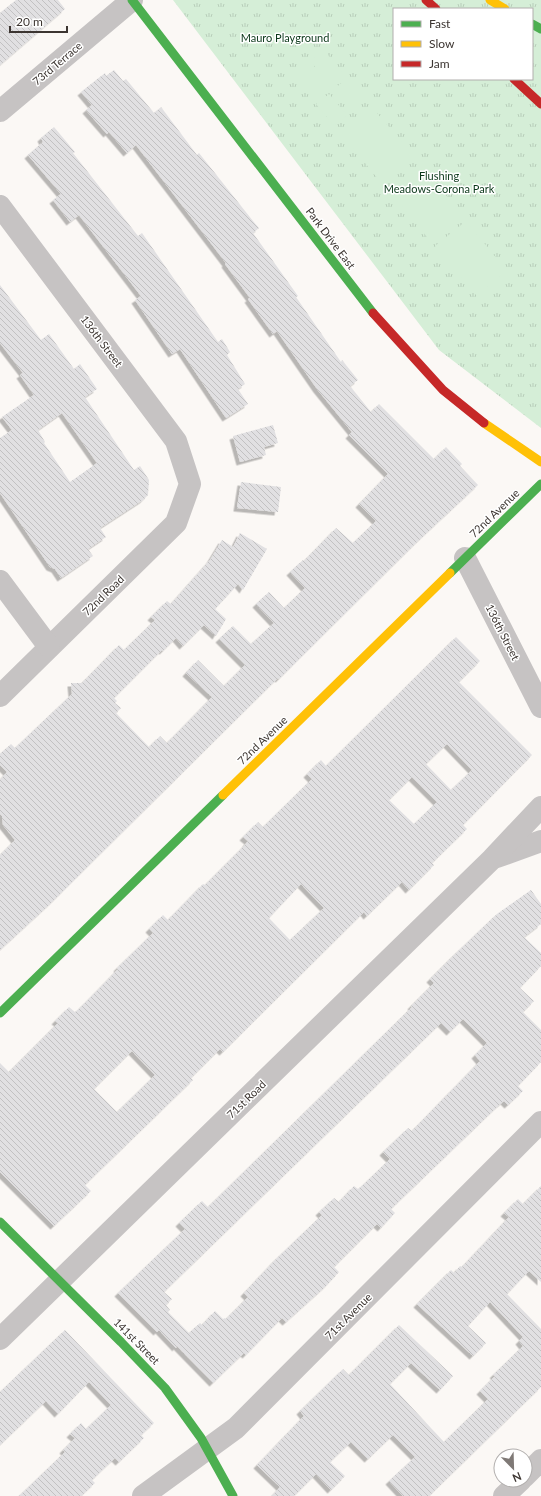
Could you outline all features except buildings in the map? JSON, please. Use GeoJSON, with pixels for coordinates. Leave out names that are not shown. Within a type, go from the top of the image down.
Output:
{"type":"FeatureCollection","features":[{"type":"Feature","properties":{"kind":"main road","name":"Park Drive East"},"geometry":{"type":"LineString","coordinates":[[132,0],[384,327],[443,390],[500,435],[541,462]]}},
{"type":"Feature","properties":{"kind":"main road"},"geometry":{"type":"LineString","coordinates":[[426,0],[435,8]]}},
{"type":"Feature","properties":{"kind":"main road"},"geometry":{"type":"LineString","coordinates":[[490,0],[503,8]]}},
{"type":"Feature","properties":{"kind":"main road"},"geometry":{"type":"LineString","coordinates":[[515,80],[541,104]]}},
{"type":"Feature","properties":{"kind":"main road","name":"72nd Avenue"},"geometry":{"type":"LineString","coordinates":[[0,1014],[541,484]]}},
{"type":"Feature","properties":{"kind":"main road","name":"141st Street"},"geometry":{"type":"LineString","coordinates":[[0,1222],[58,1282],[132,1352],[158,1381],[179,1406],[208,1449],[233,1496]]}},
{"type":"Feature","properties":{"kind":"street","name":"73rd Terrace"},"geometry":{"type":"LineString","coordinates":[[0,111],[132,0]]}},
{"type":"Feature","properties":{"kind":"street","name":"136th Street"},"geometry":{"type":"LineString","coordinates":[[0,206],[176,441],[190,484]]}},
{"type":"Feature","properties":{"kind":"street","name":"72nd Road"},"geometry":{"type":"LineString","coordinates":[[0,696],[176,523],[190,484]]}},
{"type":"Feature","properties":{"kind":"street","name":"136th Street"},"geometry":{"type":"LineString","coordinates":[[465,558],[541,707]]}},
{"type":"Feature","properties":{"kind":"street"},"geometry":{"type":"LineString","coordinates":[[0,581],[49,647]]}},
{"type":"Feature","properties":{"kind":"street","name":"71st Road"},"geometry":{"type":"LineString","coordinates":[[0,1339],[492,859],[541,807]]}},
{"type":"Feature","properties":{"kind":"street","name":"71st Road"},"geometry":{"type":"LineString","coordinates":[[492,859],[541,841]]}},
{"type":"Feature","properties":{"kind":"street","name":"71st Avenue"},"geometry":{"type":"LineString","coordinates":[[143,1496],[236,1428],[541,1122]]}},
{"type":"Feature","properties":{"kind":"street"},"geometry":{"type":"LineString","coordinates":[[533,1468],[541,1460]]}},
{"type":"Feature","properties":{"kind":"street"},"geometry":{"type":"LineString","coordinates":[[504,1496],[512,1488]]}},
{"type":"Feature","properties":{"kind":"green space","name":"Flushing Meadows-Corona Park"},"geometry":{"type":"Polygon","coordinates":[[[173,0],[541,0],[541,428],[439,350],[173,0]]]}},
{"type":"Feature","properties":{"kind":"green space"},"geometry":{"type":"Polygon","coordinates":[[[324,50],[346,77],[332,87],[310,61],[324,50]]]}},
{"type":"Feature","properties":{"kind":"green space"},"geometry":{"type":"Polygon","coordinates":[[[305,64],[328,91],[315,102],[292,75],[305,64]]]}},
{"type":"Feature","properties":{"kind":"green space"},"geometry":{"type":"Polygon","coordinates":[[[347,78],[365,100],[352,112],[333,90],[347,78]]]}},
{"type":"Feature","properties":{"kind":"green space"},"geometry":{"type":"Polygon","coordinates":[[[329,94],[347,115],[334,126],[316,104],[329,94]]]}},
{"type":"Feature","properties":{"kind":"green space"},"geometry":{"type":"Polygon","coordinates":[[[371,106],[414,156],[382,184],[341,133],[371,106]]]}},
{"type":"Feature","properties":{"kind":"green space"},"geometry":{"type":"Polygon","coordinates":[[[422,166],[463,216],[431,242],[390,191],[422,166]]]}},
{"type":"Feature","properties":{"kind":"green space"},"geometry":{"type":"Polygon","coordinates":[[[466,221],[507,271],[477,296],[435,246],[466,221]]]}},
{"type":"Feature","properties":{"kind":"traffic: fast"},"geometry":{"type":"LineString","coordinates":[[132,0],[373,313]]}},
{"type":"Feature","properties":{"kind":"traffic: fast"},"geometry":{"type":"LineString","coordinates":[[533,25],[541,29]]}},
{"type":"Feature","properties":{"kind":"traffic: fast"},"geometry":{"type":"LineString","coordinates":[[450,573],[541,484]]}},
{"type":"Feature","properties":{"kind":"traffic: fast"},"geometry":{"type":"LineString","coordinates":[[0,1013],[223,795]]}},
{"type":"Feature","properties":{"kind":"traffic: fast"},"geometry":{"type":"LineString","coordinates":[[0,1222],[121,1342],[165,1388],[201,1438],[233,1496]]}},
{"type":"Feature","properties":{"kind":"traffic: slow"},"geometry":{"type":"LineString","coordinates":[[490,0],[503,8]]}},
{"type":"Feature","properties":{"kind":"traffic: slow"},"geometry":{"type":"LineString","coordinates":[[484,423],[541,462]]}},
{"type":"Feature","properties":{"kind":"traffic: slow"},"geometry":{"type":"LineString","coordinates":[[223,795],[450,573]]}},
{"type":"Feature","properties":{"kind":"traffic: jam"},"geometry":{"type":"LineString","coordinates":[[426,0],[435,8]]}},
{"type":"Feature","properties":{"kind":"traffic: jam"},"geometry":{"type":"LineString","coordinates":[[515,80],[541,104]]}},
{"type":"Feature","properties":{"kind":"traffic: jam"},"geometry":{"type":"LineString","coordinates":[[373,313],[443,390],[484,423]]}},
{"type":"Feature","properties":{"kind":"park label","name":"Mauro Playground"},"geometry":{"type":"Point","coordinates":[285,37]}}]}
